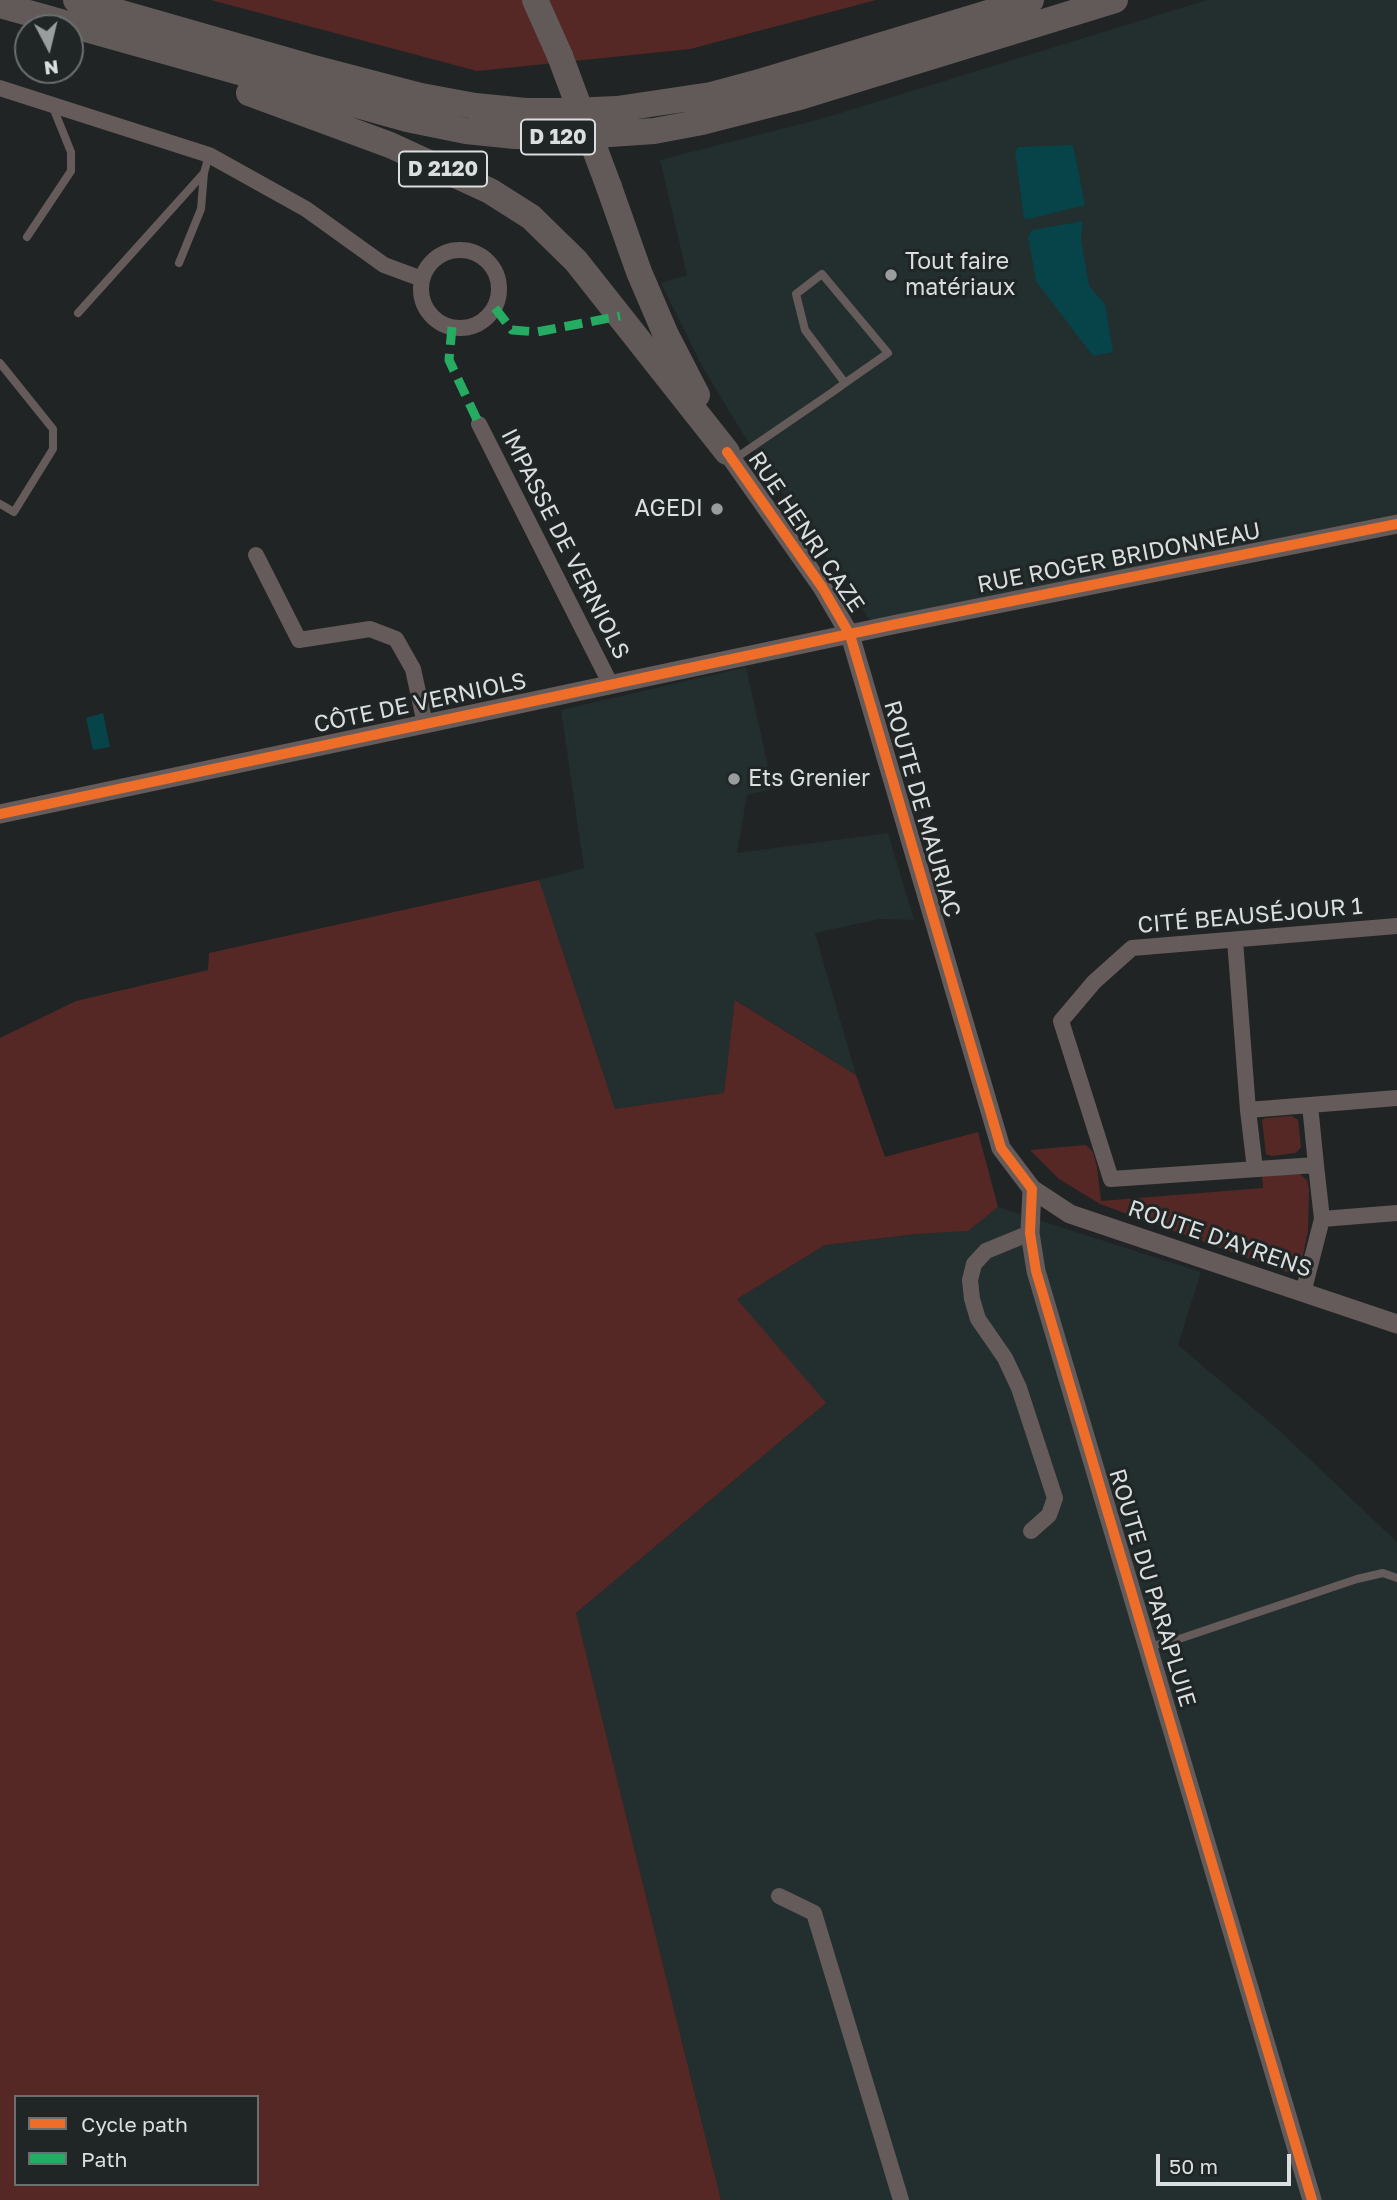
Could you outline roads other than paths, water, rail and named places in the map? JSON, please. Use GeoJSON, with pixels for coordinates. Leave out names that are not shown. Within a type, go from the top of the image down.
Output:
{"type":"FeatureCollection","features":[{"type":"Feature","properties":{"kind":"highway","name":"D 120"},"geometry":{"type":"LineString","coordinates":[[76,0],[421,96],[475,106],[526,111],[570,111],[618,109],[711,95],[803,70],[1031,0]]}},
{"type":"Feature","properties":{"kind":"highway","name":"D 2120"},"geometry":{"type":"LineString","coordinates":[[535,0],[560,55],[639,272],[666,335],[730,456]]}},
{"type":"Feature","properties":{"kind":"highway","name":"D 120"},"geometry":{"type":"LineString","coordinates":[[84,30],[407,119],[466,131],[515,136],[604,136],[702,122],[796,98],[1115,0]]}},
{"type":"Feature","properties":{"kind":"highway","name":"D 120"},"geometry":{"type":"LineString","coordinates":[[0,5],[30,14]]}},
{"type":"Feature","properties":{"kind":"highway","name":"D 2120"},"geometry":{"type":"LineString","coordinates":[[84,31],[390,145],[490,191],[531,217],[576,261],[730,456]]}},
{"type":"Feature","properties":{"kind":"street"},"geometry":{"type":"LineString","coordinates":[[0,88],[209,155],[306,209],[384,265],[422,279]]}},
{"type":"Feature","properties":{"kind":"street"},"geometry":{"type":"LineString","coordinates":[[449,251],[476,253],[487,260],[495,271],[500,283],[499,297],[495,309],[487,318],[476,325],[452,327],[440,323],[430,315],[421,292],[422,279],[437,257],[449,251]]}},
{"type":"Feature","properties":{"kind":"street","name":"IMPASSE DE VERNIOLS"},"geometry":{"type":"LineString","coordinates":[[479,424],[611,685]]}},
{"type":"Feature","properties":{"kind":"street","name":"RUE HENRI CAZE"},"geometry":{"type":"LineString","coordinates":[[730,456],[822,587],[850,635]]}},
{"type":"Feature","properties":{"kind":"street","name":"RUE ROGER BRIDONNEAU"},"geometry":{"type":"LineString","coordinates":[[850,635],[1397,524]]}},
{"type":"Feature","properties":{"kind":"street"},"geometry":{"type":"LineString","coordinates":[[256,555],[299,640],[370,629],[396,639],[413,668],[425,724]]}},
{"type":"Feature","properties":{"kind":"street","name":"CÔTE DE VERNIOLS"},"geometry":{"type":"LineString","coordinates":[[0,814],[850,635]]}},
{"type":"Feature","properties":{"kind":"street","name":"ROUTE DE MAURIAC"},"geometry":{"type":"LineString","coordinates":[[850,635],[1001,1148],[1032,1189]]}},
{"type":"Feature","properties":{"kind":"street","name":"CITÉ BEAUSÉJOUR 1"},"geometry":{"type":"LineString","coordinates":[[1316,1165],[1111,1180],[1061,1021],[1094,982],[1132,947],[1397,926]]}},
{"type":"Feature","properties":{"kind":"street"},"geometry":{"type":"LineString","coordinates":[[1235,940],[1255,1169]]}},
{"type":"Feature","properties":{"kind":"street"},"geometry":{"type":"LineString","coordinates":[[1248,1110],[1397,1098]]}},
{"type":"Feature","properties":{"kind":"street"},"geometry":{"type":"LineString","coordinates":[[1303,1293],[1322,1219],[1310,1105]]}},
{"type":"Feature","properties":{"kind":"street","name":"ROUTE DU PARAPLUIE"},"geometry":{"type":"LineString","coordinates":[[1032,1189],[1030,1233],[1036,1271],[1312,2200]]}},
{"type":"Feature","properties":{"kind":"street","name":"ROUTE D'AYRENS"},"geometry":{"type":"LineString","coordinates":[[1032,1189],[1070,1214],[1397,1324]]}},
{"type":"Feature","properties":{"kind":"street"},"geometry":{"type":"LineString","coordinates":[[1322,1219],[1397,1213]]}},
{"type":"Feature","properties":{"kind":"street"},"geometry":{"type":"LineString","coordinates":[[1030,1233],[986,1251],[974,1264],[970,1280],[978,1319],[1005,1359],[1019,1388],[1055,1498],[1049,1515],[1031,1531]]}},
{"type":"Feature","properties":{"kind":"street"},"geometry":{"type":"LineString","coordinates":[[779,1896],[814,1913],[901,2200]]}},
{"type":"Feature","properties":{"kind":"lane"},"geometry":{"type":"LineString","coordinates":[[27,237],[71,172],[71,152],[51,103]]}},
{"type":"Feature","properties":{"kind":"lane"},"geometry":{"type":"LineString","coordinates":[[179,263],[201,209],[204,173],[209,155]]}},
{"type":"Feature","properties":{"kind":"lane"},"geometry":{"type":"LineString","coordinates":[[78,313],[204,173]]}},
{"type":"Feature","properties":{"kind":"lane"},"geometry":{"type":"LineString","coordinates":[[730,456],[845,383],[888,353],[822,274],[796,294],[805,330],[845,383]]}},
{"type":"Feature","properties":{"kind":"lane"},"geometry":{"type":"LineString","coordinates":[[0,363],[53,429],[53,449],[14,512],[0,504]]}},
{"type":"Feature","properties":{"kind":"lane"},"geometry":{"type":"LineString","coordinates":[[1148,1647],[1357,1579],[1382,1573],[1397,1578]]}},
{"type":"Feature","properties":{"kind":"water"},"geometry":{"type":"Polygon","coordinates":[[[1073,145],[1085,205],[1024,218],[1015,151],[1018,147],[1073,145]]]}},
{"type":"Feature","properties":{"kind":"water"},"geometry":{"type":"Polygon","coordinates":[[[1083,221],[1081,239],[1089,286],[1105,304],[1113,352],[1093,356],[1036,281],[1028,237],[1032,230],[1083,221]]]}},
{"type":"Feature","properties":{"kind":"water"},"geometry":{"type":"Polygon","coordinates":[[[103,713],[110,747],[93,750],[86,718],[103,713]]]}},
{"type":"Feature","properties":{"kind":"place","name":"Tout faire matériaux"},"geometry":{"type":"Point","coordinates":[891,275]}},
{"type":"Feature","properties":{"kind":"place","name":"AGEDI"},"geometry":{"type":"Point","coordinates":[717,509]}},
{"type":"Feature","properties":{"kind":"place","name":"Ets Grenier"},"geometry":{"type":"Point","coordinates":[734,779]}}]}
